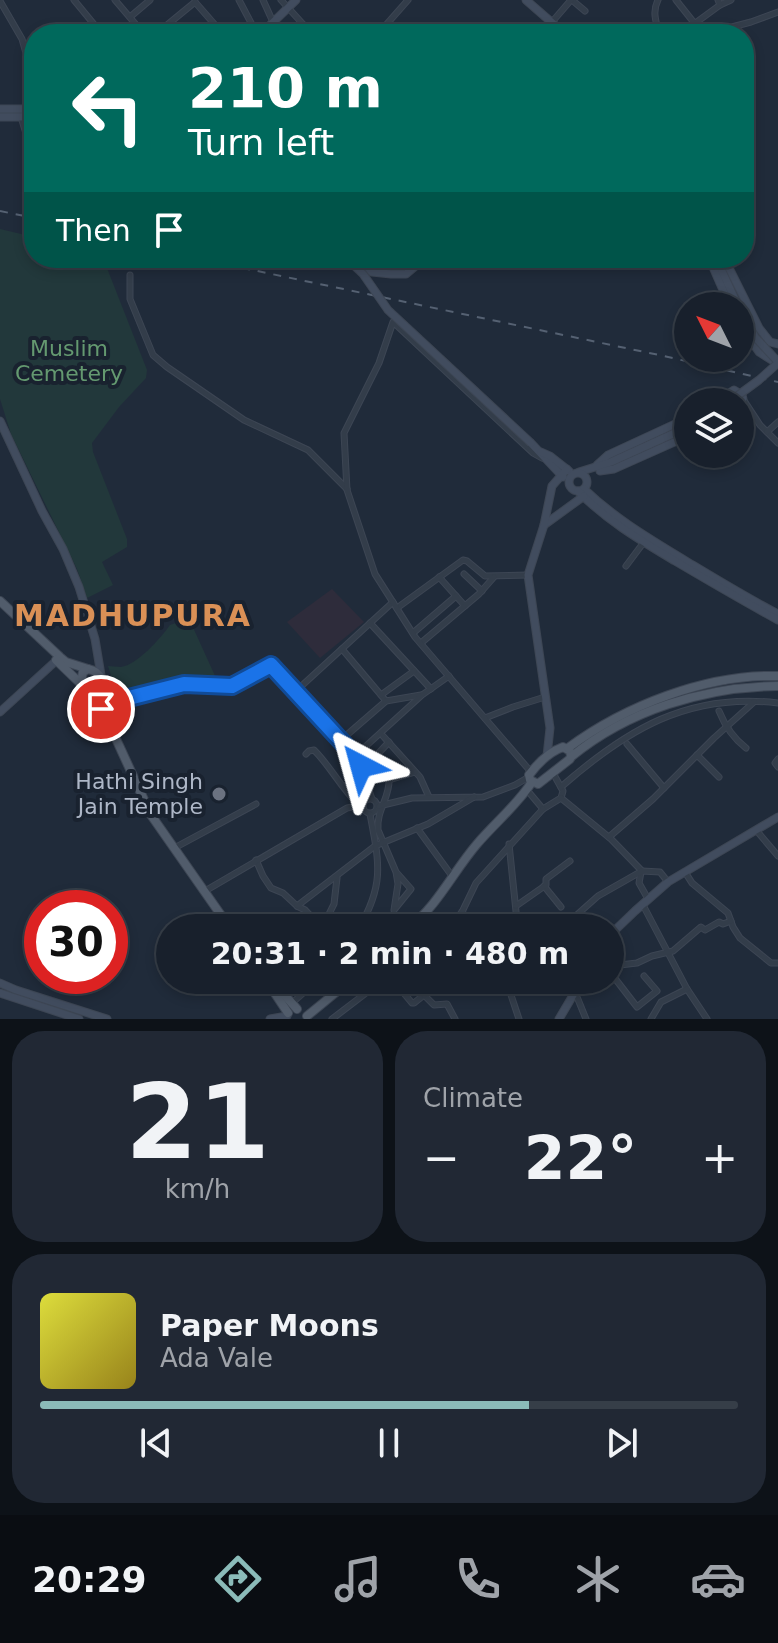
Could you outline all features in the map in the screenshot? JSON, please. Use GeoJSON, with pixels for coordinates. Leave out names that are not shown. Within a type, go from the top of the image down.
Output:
{"type":"FeatureCollection","features":[{"type":"Feature","properties":{"kind":"main road"},"geometry":{"type":"LineString","coordinates":[[0,604],[81,684],[111,728],[151,815],[207,889]]}},
{"type":"Feature","properties":{"kind":"main road"},"geometry":{"type":"LineString","coordinates":[[58,659],[93,669],[101,675],[115,726],[143,790],[155,813],[224,914]]}},
{"type":"Feature","properties":{"kind":"main road"},"geometry":{"type":"LineString","coordinates":[[81,684],[83,672],[88,669]]}},
{"type":"Feature","properties":{"kind":"main road"},"geometry":{"type":"LineString","coordinates":[[426,914],[477,844],[531,783],[553,773],[566,751],[581,738],[653,701],[717,681],[778,676]]}},
{"type":"Feature","properties":{"kind":"main road"},"geometry":{"type":"LineString","coordinates":[[431,914],[531,783],[547,756],[566,751],[657,709],[711,692],[778,686]]}},
{"type":"Feature","properties":{"kind":"main road"},"geometry":{"type":"LineString","coordinates":[[94,707],[101,709],[109,703]]}},
{"type":"Feature","properties":{"kind":"main road"},"geometry":{"type":"LineString","coordinates":[[279,994],[298,1014]]}},
{"type":"Feature","properties":{"kind":"main road"},"geometry":{"type":"LineString","coordinates":[[283,994],[298,1014]]}},
{"type":"Feature","properties":{"kind":"main road"},"geometry":{"type":"LineString","coordinates":[[298,1014],[325,994]]}},
{"type":"Feature","properties":{"kind":"main road"},"geometry":{"type":"LineString","coordinates":[[298,1014],[329,994]]}},
{"type":"Feature","properties":{"kind":"street"},"geometry":{"type":"LineString","coordinates":[[74,0],[94,24]]}},
{"type":"Feature","properties":{"kind":"street"},"geometry":{"type":"LineString","coordinates":[[115,0],[136,24]]}},
{"type":"Feature","properties":{"kind":"street"},"geometry":{"type":"LineString","coordinates":[[130,17],[150,0]]}},
{"type":"Feature","properties":{"kind":"street"},"geometry":{"type":"LineString","coordinates":[[239,0],[255,24]]}},
{"type":"Feature","properties":{"kind":"street"},"geometry":{"type":"LineString","coordinates":[[263,0],[273,22],[288,10]]}},
{"type":"Feature","properties":{"kind":"street"},"geometry":{"type":"LineString","coordinates":[[281,0],[302,24]]}},
{"type":"Feature","properties":{"kind":"street"},"geometry":{"type":"LineString","coordinates":[[272,24],[299,0]]}},
{"type":"Feature","properties":{"kind":"street"},"geometry":{"type":"LineString","coordinates":[[387,24],[408,0]]}},
{"type":"Feature","properties":{"kind":"street"},"geometry":{"type":"LineString","coordinates":[[526,0],[552,22],[572,0],[585,11]]}},
{"type":"Feature","properties":{"kind":"street"},"geometry":{"type":"LineString","coordinates":[[656,24],[654,9],[658,0]]}},
{"type":"Feature","properties":{"kind":"street"},"geometry":{"type":"LineString","coordinates":[[676,0],[694,24],[719,2],[731,0]]}},
{"type":"Feature","properties":{"kind":"street"},"geometry":{"type":"LineString","coordinates":[[0,1],[24,46]]}},
{"type":"Feature","properties":{"kind":"street"},"geometry":{"type":"LineString","coordinates":[[168,24],[194,1],[214,24]]}},
{"type":"Feature","properties":{"kind":"street"},"geometry":{"type":"LineString","coordinates":[[743,24],[778,12]]}},
{"type":"Feature","properties":{"kind":"street"},"geometry":{"type":"LineString","coordinates":[[0,109],[24,109]]}},
{"type":"Feature","properties":{"kind":"street"},"geometry":{"type":"LineString","coordinates":[[0,117],[21,117],[24,127]]}},
{"type":"Feature","properties":{"kind":"street"},"geometry":{"type":"LineString","coordinates":[[354,268],[363,274],[388,310],[543,456],[570,473],[585,475],[584,490],[615,523],[709,582],[778,617]]}},
{"type":"Feature","properties":{"kind":"street"},"geometry":{"type":"LineString","coordinates":[[367,268],[372,272],[391,274],[406,274],[413,268]]}},
{"type":"Feature","properties":{"kind":"street"},"geometry":{"type":"LineString","coordinates":[[713,268],[724,292]]}},
{"type":"Feature","properties":{"kind":"street"},"geometry":{"type":"LineString","coordinates":[[721,268],[732,292]]}},
{"type":"Feature","properties":{"kind":"street"},"geometry":{"type":"LineString","coordinates":[[729,268],[759,328],[774,343],[759,352]]}},
{"type":"Feature","properties":{"kind":"street"},"geometry":{"type":"LineString","coordinates":[[130,275],[130,299],[153,355],[244,420],[308,450],[347,490]]}},
{"type":"Feature","properties":{"kind":"street"},"geometry":{"type":"LineString","coordinates":[[543,456],[533,453],[393,322],[379,363],[344,433],[347,490],[375,574],[413,633],[485,718],[531,783],[543,809]]}},
{"type":"Feature","properties":{"kind":"street"},"geometry":{"type":"LineString","coordinates":[[754,335],[778,363]]}},
{"type":"Feature","properties":{"kind":"street"},"geometry":{"type":"LineString","coordinates":[[754,345],[759,352],[778,363]]}},
{"type":"Feature","properties":{"kind":"street"},"geometry":{"type":"LineString","coordinates":[[748,388],[778,363]]}},
{"type":"Feature","properties":{"kind":"street"},"geometry":{"type":"LineString","coordinates":[[754,416],[778,443]]}},
{"type":"Feature","properties":{"kind":"street"},"geometry":{"type":"LineString","coordinates":[[0,421],[79,587],[95,639],[101,675]]}},
{"type":"Feature","properties":{"kind":"street"},"geometry":{"type":"LineString","coordinates":[[767,432],[778,422]]}},
{"type":"Feature","properties":{"kind":"street"},"geometry":{"type":"LineString","coordinates":[[544,525],[584,490],[608,455],[674,424]]}},
{"type":"Feature","properties":{"kind":"street"},"geometry":{"type":"LineString","coordinates":[[0,429],[76,589],[95,655],[88,669]]}},
{"type":"Feature","properties":{"kind":"street"},"geometry":{"type":"LineString","coordinates":[[598,469],[674,433]]}},
{"type":"Feature","properties":{"kind":"street"},"geometry":{"type":"LineString","coordinates":[[547,756],[550,728],[528,575],[544,525],[552,486],[570,473],[614,469],[674,442]]}},
{"type":"Feature","properties":{"kind":"street"},"geometry":{"type":"LineString","coordinates":[[570,473],[570,488],[584,490],[633,528],[778,617]]}},
{"type":"Feature","properties":{"kind":"street"},"geometry":{"type":"LineString","coordinates":[[626,566],[644,542]]}},
{"type":"Feature","properties":{"kind":"street"},"geometry":{"type":"LineString","coordinates":[[296,691],[370,623],[463,560],[485,576],[528,575]]}},
{"type":"Feature","properties":{"kind":"street"},"geometry":{"type":"LineString","coordinates":[[464,574],[482,591]]}},
{"type":"Feature","properties":{"kind":"street"},"geometry":{"type":"LineString","coordinates":[[439,577],[465,606]]}},
{"type":"Feature","properties":{"kind":"street"},"geometry":{"type":"LineString","coordinates":[[421,643],[495,577]]}},
{"type":"Feature","properties":{"kind":"street"},"geometry":{"type":"LineString","coordinates":[[413,633],[456,596]]}},
{"type":"Feature","properties":{"kind":"street"},"geometry":{"type":"LineString","coordinates":[[370,623],[431,689]]}},
{"type":"Feature","properties":{"kind":"street"},"geometry":{"type":"LineString","coordinates":[[342,649],[386,701]]}},
{"type":"Feature","properties":{"kind":"street"},"geometry":{"type":"LineString","coordinates":[[0,712],[58,659]]}},
{"type":"Feature","properties":{"kind":"street"},"geometry":{"type":"LineString","coordinates":[[109,703],[184,684],[232,686],[271,665],[355,756],[372,799]]}},
{"type":"Feature","properties":{"kind":"street"},"geometry":{"type":"LineString","coordinates":[[381,695],[414,671]]}},
{"type":"Feature","properties":{"kind":"street"},"geometry":{"type":"LineString","coordinates":[[355,756],[422,695],[449,676]]}},
{"type":"Feature","properties":{"kind":"street"},"geometry":{"type":"LineString","coordinates":[[341,740],[386,701],[422,695]]}},
{"type":"Feature","properties":{"kind":"street"},"geometry":{"type":"LineString","coordinates":[[485,718],[546,697]]}},
{"type":"Feature","properties":{"kind":"street"},"geometry":{"type":"LineString","coordinates":[[561,787],[624,738],[664,717],[715,703],[756,700],[778,703]]}},
{"type":"Feature","properties":{"kind":"street"},"geometry":{"type":"LineString","coordinates":[[609,837],[756,700]]}},
{"type":"Feature","properties":{"kind":"street"},"geometry":{"type":"LineString","coordinates":[[719,711],[726,727],[746,748]]}},
{"type":"Feature","properties":{"kind":"street"},"geometry":{"type":"LineString","coordinates":[[550,728],[566,751]]}},
{"type":"Feature","properties":{"kind":"street"},"geometry":{"type":"LineString","coordinates":[[383,736],[423,782],[429,797]]}},
{"type":"Feature","properties":{"kind":"street"},"geometry":{"type":"LineString","coordinates":[[389,742],[372,757],[383,776],[389,780]]}},
{"type":"Feature","properties":{"kind":"street"},"geometry":{"type":"LineString","coordinates":[[627,744],[664,788]]}},
{"type":"Feature","properties":{"kind":"street"},"geometry":{"type":"LineString","coordinates":[[306,754],[314,750],[331,767],[349,796],[370,814],[379,877],[367,914]]}},
{"type":"Feature","properties":{"kind":"street"},"geometry":{"type":"LineString","coordinates":[[697,755],[719,777]]}},
{"type":"Feature","properties":{"kind":"street"},"geometry":{"type":"LineString","coordinates":[[778,759],[775,763],[778,767]]}},
{"type":"Feature","properties":{"kind":"street"},"geometry":{"type":"LineString","coordinates":[[389,780],[415,772]]}},
{"type":"Feature","properties":{"kind":"street"},"geometry":{"type":"LineString","coordinates":[[462,912],[476,883],[509,844],[543,809],[561,798],[563,791],[553,773]]}},
{"type":"Feature","properties":{"kind":"street"},"geometry":{"type":"LineString","coordinates":[[370,814],[379,806],[390,785],[389,780]]}},
{"type":"Feature","properties":{"kind":"street"},"geometry":{"type":"LineString","coordinates":[[379,806],[412,798],[483,797],[515,785],[531,783]]}},
{"type":"Feature","properties":{"kind":"street"},"geometry":{"type":"LineString","coordinates":[[297,906],[375,846],[417,828],[474,797]]}},
{"type":"Feature","properties":{"kind":"street"},"geometry":{"type":"LineString","coordinates":[[561,798],[609,837],[642,871]]}},
{"type":"Feature","properties":{"kind":"street"},"geometry":{"type":"LineString","coordinates":[[207,889],[367,799],[372,799],[379,806],[378,830],[396,872],[398,884],[394,910],[411,889],[396,872]]}},
{"type":"Feature","properties":{"kind":"street"},"geometry":{"type":"LineString","coordinates":[[178,846],[256,804]]}},
{"type":"Feature","properties":{"kind":"street"},"geometry":{"type":"LineString","coordinates":[[624,922],[668,882],[778,817]]}},
{"type":"Feature","properties":{"kind":"street"},"geometry":{"type":"LineString","coordinates":[[417,828],[452,876]]}},
{"type":"Feature","properties":{"kind":"street"},"geometry":{"type":"LineString","coordinates":[[756,830],[778,856]]}},
{"type":"Feature","properties":{"kind":"street"},"geometry":{"type":"LineString","coordinates":[[509,844],[516,914]]}},
{"type":"Feature","properties":{"kind":"street"},"geometry":{"type":"LineString","coordinates":[[256,860],[271,888],[305,910],[322,928],[334,904],[337,877]]}},
{"type":"Feature","properties":{"kind":"street"},"geometry":{"type":"LineString","coordinates":[[516,907],[546,885],[546,879],[570,861]]}},
{"type":"Feature","properties":{"kind":"street"},"geometry":{"type":"LineString","coordinates":[[642,871],[639,883],[667,952],[707,1019]]}},
{"type":"Feature","properties":{"kind":"street"},"geometry":{"type":"LineString","coordinates":[[579,914],[598,896],[642,871],[660,872],[668,882]]}},
{"type":"Feature","properties":{"kind":"street"},"geometry":{"type":"LineString","coordinates":[[685,872],[692,883],[728,913],[740,938],[771,963],[778,963]]}},
{"type":"Feature","properties":{"kind":"street"},"geometry":{"type":"LineString","coordinates":[[544,886],[561,907]]}},
{"type":"Feature","properties":{"kind":"street"},"geometry":{"type":"LineString","coordinates":[[644,976],[657,991],[637,1007],[610,972],[620,965],[637,963],[673,951],[701,927],[705,930],[719,922],[731,921]]}},
{"type":"Feature","properties":{"kind":"street"},"geometry":{"type":"LineString","coordinates":[[0,983],[107,1019]]}},
{"type":"Feature","properties":{"kind":"street"},"geometry":{"type":"LineString","coordinates":[[651,1019],[661,1002],[687,989]]}},
{"type":"Feature","properties":{"kind":"street"},"geometry":{"type":"LineString","coordinates":[[0,993],[79,1019]]}},
{"type":"Feature","properties":{"kind":"street"},"geometry":{"type":"LineString","coordinates":[[270,1019],[298,1014],[310,994]]}},
{"type":"Feature","properties":{"kind":"street"},"geometry":{"type":"LineString","coordinates":[[332,1019],[365,994]]}},
{"type":"Feature","properties":{"kind":"street"},"geometry":{"type":"LineString","coordinates":[[405,994],[412,1003],[424,995],[434,1005],[447,1004],[455,1019]]}},
{"type":"Feature","properties":{"kind":"street"},"geometry":{"type":"LineString","coordinates":[[511,994],[519,1019]]}},
{"type":"Feature","properties":{"kind":"street"},"geometry":{"type":"LineString","coordinates":[[559,1019],[574,994]]}},
{"type":"Feature","properties":{"kind":"street"},"geometry":{"type":"LineString","coordinates":[[576,994],[586,1019]]}},
{"type":"Feature","properties":{"kind":"street"},"geometry":{"type":"LineString","coordinates":[[647,1000],[657,1010]]}},
{"type":"Feature","properties":{"kind":"shaded area"},"geometry":{"type":"Polygon","coordinates":[[[332,589],[364,622],[320,658],[287,622],[332,589]]]}},
{"type":"Feature","properties":{"kind":"green space","name":"Muslim Cemetery"},"geometry":{"type":"Polygon","coordinates":[[[0,229],[24,235],[24,268],[107,268],[147,370],[146,378],[92,443],[127,539],[127,547],[102,562],[113,585],[87,598],[77,569],[11,434],[0,399],[0,229]]]}},
{"type":"Feature","properties":{"kind":"green space"},"geometry":{"type":"Polygon","coordinates":[[[185,620],[191,623],[216,678],[214,682],[183,682],[118,699],[108,666],[121,667],[134,661],[170,625],[185,620]]]}},
{"type":"Feature","properties":{"kind":"railway"},"geometry":{"type":"LineString","coordinates":[[0,211],[24,216]]}},
{"type":"Feature","properties":{"kind":"railway"},"geometry":{"type":"LineString","coordinates":[[243,268],[778,382]]}},
{"type":"Feature","properties":{"kind":"place","name":"Hathi Singh Jain Temple"},"geometry":{"type":"Point","coordinates":[219,794]}},
{"type":"Feature","properties":{"kind":"district","name":"MADHUPURA"},"geometry":{"type":"Point","coordinates":[133,615]}},
{"type":"Feature","properties":{"kind":"route"},"geometry":{"type":"LineString","coordinates":[[101,709],[109,703],[184,684],[232,686],[271,665],[361,766]]}}]}
